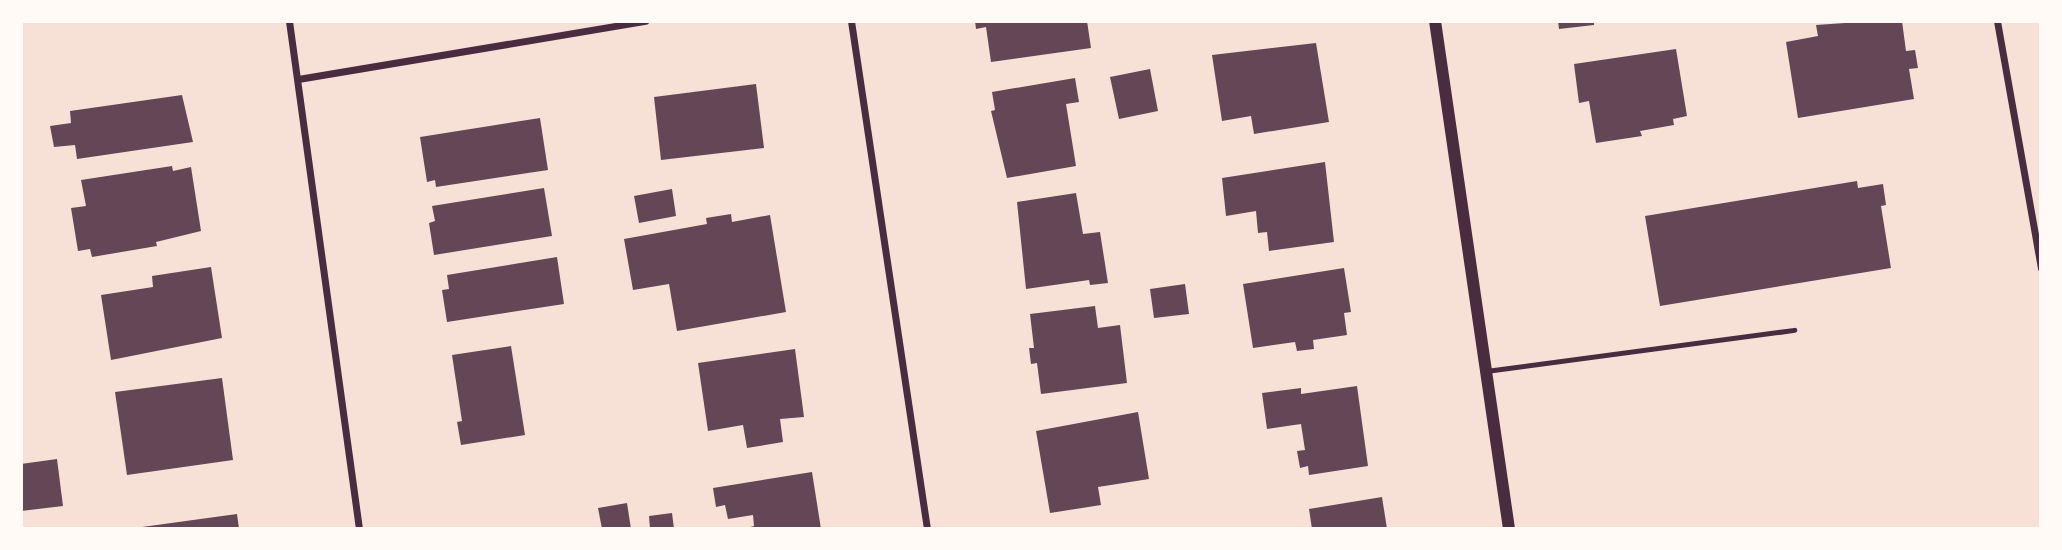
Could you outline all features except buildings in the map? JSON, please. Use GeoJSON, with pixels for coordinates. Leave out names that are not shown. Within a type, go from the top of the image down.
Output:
{"type":"FeatureCollection","features":[{"type":"Feature","properties":{"kind":"street"},"geometry":{"type":"LineString","coordinates":[[289,21],[359,529]]}},
{"type":"Feature","properties":{"kind":"street"},"geometry":{"type":"LineString","coordinates":[[298,79],[645,21]]}},
{"type":"Feature","properties":{"kind":"street"},"geometry":{"type":"LineString","coordinates":[[850,21],[927,529]]}},
{"type":"Feature","properties":{"kind":"street"},"geometry":{"type":"LineString","coordinates":[[1435,21],[1509,529]]}},
{"type":"Feature","properties":{"kind":"street"},"geometry":{"type":"LineString","coordinates":[[1997,21],[2041,268]]}},
{"type":"Feature","properties":{"kind":"lane"},"geometry":{"type":"LineString","coordinates":[[1486,371],[1794,330]]}}]}
